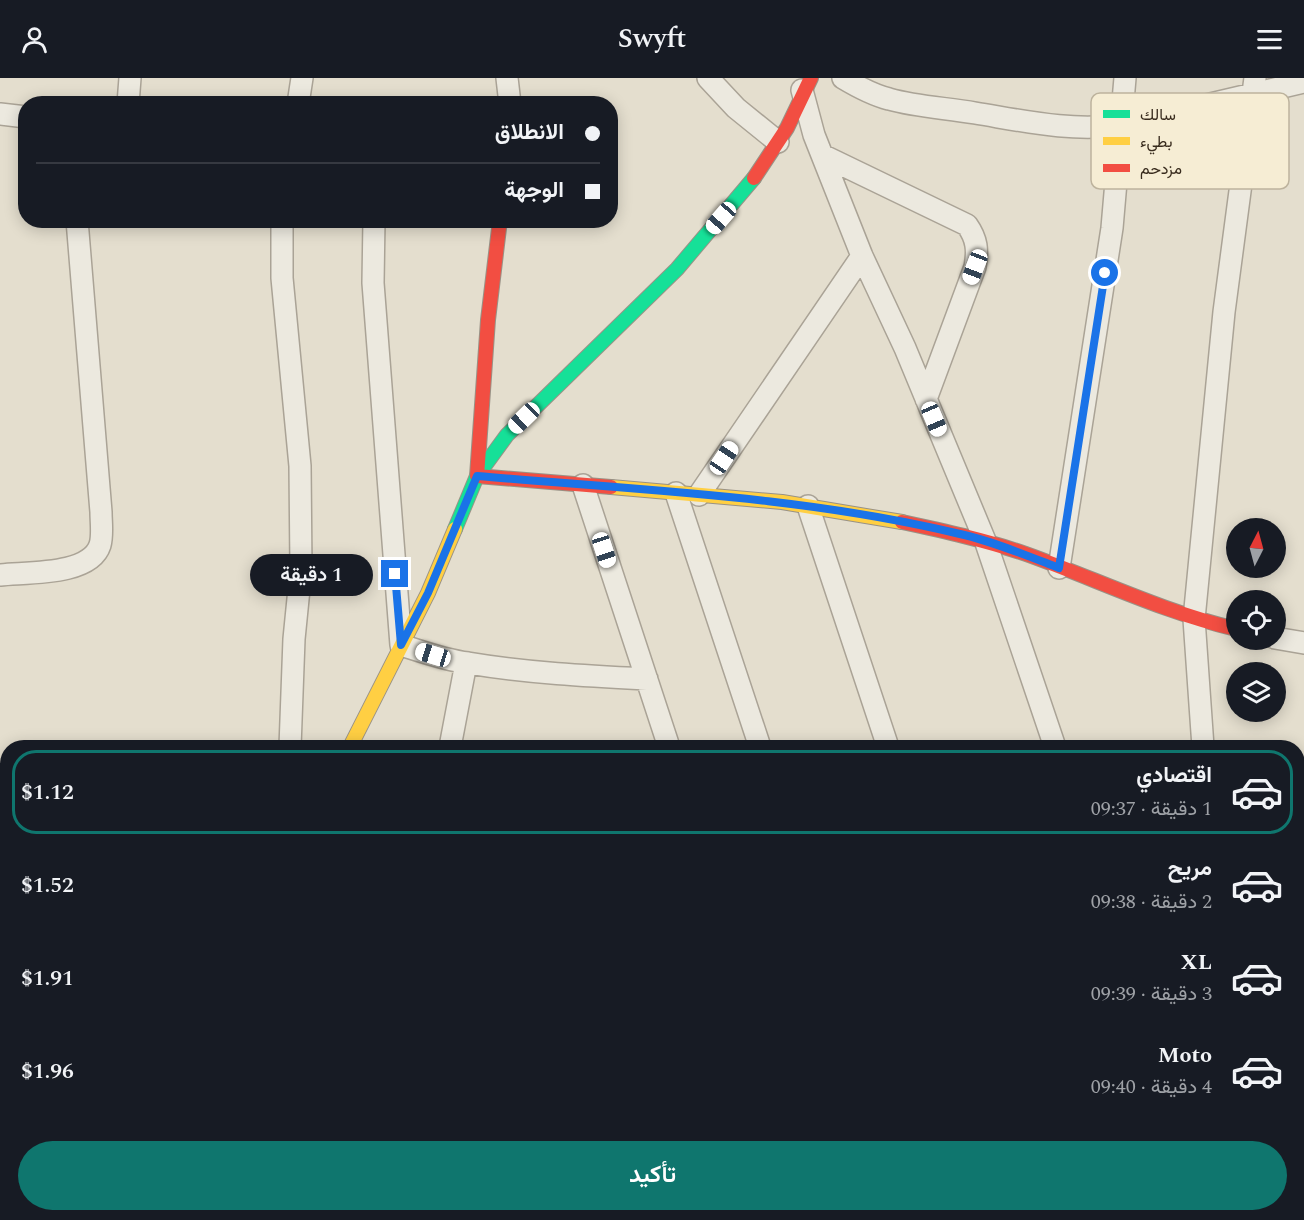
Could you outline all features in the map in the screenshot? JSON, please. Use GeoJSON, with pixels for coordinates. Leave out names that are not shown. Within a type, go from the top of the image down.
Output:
{"type":"FeatureCollection","features":[{"type":"Feature","properties":{"kind":"street"},"geometry":{"type":"LineString","coordinates":[[129,96],[130,78]]}},
{"type":"Feature","properties":{"kind":"street"},"geometry":{"type":"LineString","coordinates":[[299,96],[302,78]]}},
{"type":"Feature","properties":{"kind":"street"},"geometry":{"type":"LineString","coordinates":[[507,78],[509,96]]}},
{"type":"Feature","properties":{"kind":"street"},"geometry":{"type":"LineString","coordinates":[[708,78],[736,108],[778,142]]}},
{"type":"Feature","properties":{"kind":"street"},"geometry":{"type":"LineString","coordinates":[[843,78],[861,89],[912,104],[1028,123],[1091,128]]}},
{"type":"Feature","properties":{"kind":"street"},"geometry":{"type":"LineString","coordinates":[[1124,93],[1125,78]]}},
{"type":"Feature","properties":{"kind":"street"},"geometry":{"type":"LineString","coordinates":[[1230,93],[1254,86],[1304,82]]}},
{"type":"Feature","properties":{"kind":"street"},"geometry":{"type":"LineString","coordinates":[[354,740],[428,593],[477,476],[507,435],[677,269],[750,184],[778,142],[805,84]]}},
{"type":"Feature","properties":{"kind":"street"},"geometry":{"type":"LineString","coordinates":[[805,84],[814,135],[862,256],[926,399],[986,543],[1053,740]]}},
{"type":"Feature","properties":{"kind":"street"},"geometry":{"type":"LineString","coordinates":[[0,114],[18,116]]}},
{"type":"Feature","properties":{"kind":"street"},"geometry":{"type":"LineString","coordinates":[[822,155],[967,225],[974,235],[978,250],[975,267],[926,399]]}},
{"type":"Feature","properties":{"kind":"street"},"geometry":{"type":"LineString","coordinates":[[1059,568],[1112,228],[1115,189]]}},
{"type":"Feature","properties":{"kind":"street"},"geometry":{"type":"LineString","coordinates":[[1203,740],[1194,619],[1224,312],[1240,189]]}},
{"type":"Feature","properties":{"kind":"street"},"geometry":{"type":"LineString","coordinates":[[0,574],[71,568],[91,558],[100,547],[101,512],[78,228]]}},
{"type":"Feature","properties":{"kind":"street"},"geometry":{"type":"LineString","coordinates":[[282,228],[282,278],[300,466],[301,569],[294,639],[290,740]]}},
{"type":"Feature","properties":{"kind":"street"},"geometry":{"type":"LineString","coordinates":[[374,228],[373,283],[401,645]]}},
{"type":"Feature","properties":{"kind":"street"},"geometry":{"type":"LineString","coordinates":[[477,476],[488,320],[499,228]]}},
{"type":"Feature","properties":{"kind":"street"},"geometry":{"type":"LineString","coordinates":[[699,495],[862,256]]}},
{"type":"Feature","properties":{"kind":"street"},"geometry":{"type":"LineString","coordinates":[[477,476],[808,506],[962,534],[1025,554],[1194,619],[1226,627]]}},
{"type":"Feature","properties":{"kind":"street"},"geometry":{"type":"LineString","coordinates":[[583,485],[667,740]]}},
{"type":"Feature","properties":{"kind":"street"},"geometry":{"type":"LineString","coordinates":[[676,493],[758,740]]}},
{"type":"Feature","properties":{"kind":"street"},"geometry":{"type":"LineString","coordinates":[[808,506],[886,740]]}},
{"type":"Feature","properties":{"kind":"street"},"geometry":{"type":"LineString","coordinates":[[1286,640],[1304,643]]}},
{"type":"Feature","properties":{"kind":"street"},"geometry":{"type":"LineString","coordinates":[[401,645],[465,663],[583,676],[647,679]]}},
{"type":"Feature","properties":{"kind":"street"},"geometry":{"type":"LineString","coordinates":[[451,740],[465,663]]}},
{"type":"Feature","properties":{"kind":"traffic: fast"},"geometry":{"type":"LineString","coordinates":[[455,529],[477,476],[507,435],[677,269],[754,178]]}},
{"type":"Feature","properties":{"kind":"traffic: slow"},"geometry":{"type":"LineString","coordinates":[[611,487],[782,502],[902,522]]}},
{"type":"Feature","properties":{"kind":"traffic: slow"},"geometry":{"type":"LineString","coordinates":[[354,740],[428,593],[455,529]]}},
{"type":"Feature","properties":{"kind":"traffic: jam"},"geometry":{"type":"LineString","coordinates":[[754,178],[787,128],[811,78]]}},
{"type":"Feature","properties":{"kind":"traffic: jam"},"geometry":{"type":"LineString","coordinates":[[499,228],[488,320],[477,476],[611,487]]}},
{"type":"Feature","properties":{"kind":"traffic: jam"},"geometry":{"type":"LineString","coordinates":[[902,522],[1011,549],[1182,614],[1226,626]]}},
{"type":"Feature","properties":{"kind":"route"},"geometry":{"type":"LineString","coordinates":[[395,574],[401,645],[428,593],[477,476],[782,502],[860,514],[962,534],[1025,554],[1059,568],[1105,273]]}}]}
